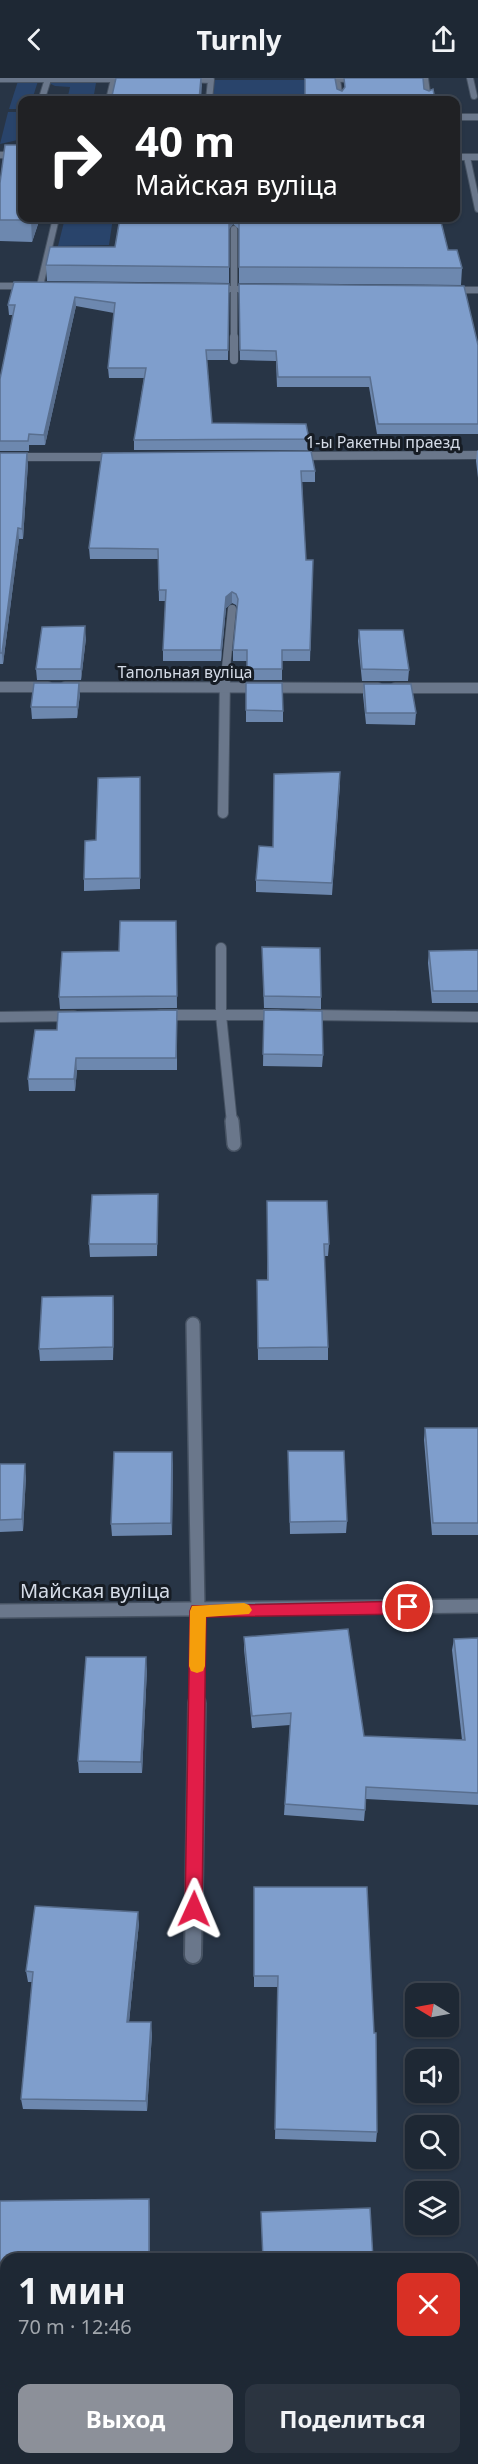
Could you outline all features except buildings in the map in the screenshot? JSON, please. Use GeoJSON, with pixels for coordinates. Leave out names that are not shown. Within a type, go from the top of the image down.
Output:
{"type":"FeatureCollection","features":[{"type":"Feature","properties":{"kind":"street"},"geometry":{"type":"LineString","coordinates":[[340,96],[338,79],[369,78]]}},
{"type":"Feature","properties":{"kind":"street"},"geometry":{"type":"LineString","coordinates":[[425,78],[427,96]]}},
{"type":"Feature","properties":{"kind":"street"},"geometry":{"type":"LineString","coordinates":[[470,78],[474,96]]}},
{"type":"Feature","properties":{"kind":"street"},"geometry":{"type":"LineString","coordinates":[[0,90],[2,79],[136,79]]}},
{"type":"Feature","properties":{"kind":"street"},"geometry":{"type":"LineString","coordinates":[[43,96],[48,79]]}},
{"type":"Feature","properties":{"kind":"street"},"geometry":{"type":"LineString","coordinates":[[110,96],[114,79]]}},
{"type":"Feature","properties":{"kind":"street"},"geometry":{"type":"LineString","coordinates":[[179,80],[211,80],[209,96]]}},
{"type":"Feature","properties":{"kind":"street"},"geometry":{"type":"LineString","coordinates":[[460,117],[478,117]]}},
{"type":"Feature","properties":{"kind":"street"},"geometry":{"type":"LineString","coordinates":[[0,155],[18,155]]}},
{"type":"Feature","properties":{"kind":"street"},"geometry":{"type":"LineString","coordinates":[[460,157],[478,157]]}},
{"type":"Feature","properties":{"kind":"street"},"geometry":{"type":"LineString","coordinates":[[467,157],[478,209]]}},
{"type":"Feature","properties":{"kind":"street"},"geometry":{"type":"LineString","coordinates":[[40,286],[55,222]]}},
{"type":"Feature","properties":{"kind":"street"},"geometry":{"type":"LineString","coordinates":[[234,229],[234,360]]}},
{"type":"Feature","properties":{"kind":"street"},"geometry":{"type":"LineString","coordinates":[[0,286],[52,286]]}},
{"type":"Feature","properties":{"kind":"street"},"geometry":{"type":"LineString","coordinates":[[211,289],[257,289]]}},
{"type":"Feature","properties":{"kind":"street"},"geometry":{"type":"LineString","coordinates":[[443,290],[478,290]]}},
{"type":"Feature","properties":{"kind":"street","name":"1-ы Ракетны праезд"},"geometry":{"type":"LineString","coordinates":[[287,456],[478,455]]}},
{"type":"Feature","properties":{"kind":"street"},"geometry":{"type":"LineString","coordinates":[[0,457],[131,457]]}},
{"type":"Feature","properties":{"kind":"street"},"geometry":{"type":"LineString","coordinates":[[223,813],[224,687],[232,609]]}},
{"type":"Feature","properties":{"kind":"street","name":"Тапольная вуліца"},"geometry":{"type":"LineString","coordinates":[[0,687],[478,688]]}},
{"type":"Feature","properties":{"kind":"street"},"geometry":{"type":"LineString","coordinates":[[221,948],[221,1015],[234,1144]]}},
{"type":"Feature","properties":{"kind":"street"},"geometry":{"type":"LineString","coordinates":[[151,1015],[478,1017]]}},
{"type":"Feature","properties":{"kind":"street"},"geometry":{"type":"LineString","coordinates":[[0,1017],[81,1016]]}},
{"type":"Feature","properties":{"kind":"street"},"geometry":{"type":"LineString","coordinates":[[193,1324],[198,1611],[193,1955]]}},
{"type":"Feature","properties":{"kind":"street","name":"Майская вуліца"},"geometry":{"type":"LineString","coordinates":[[0,1611],[198,1611],[478,1606]]}},
{"type":"Feature","properties":{"kind":"shaded area"},"geometry":{"type":"Polygon","coordinates":[[[214,80],[320,80],[321,96],[212,96],[214,80]]]}},
{"type":"Feature","properties":{"kind":"shaded area"},"geometry":{"type":"Polygon","coordinates":[[[18,81],[38,81],[33,96],[18,96],[18,109],[9,109],[18,81]]]}},
{"type":"Feature","properties":{"kind":"shaded area"},"geometry":{"type":"Polygon","coordinates":[[[92,81],[96,83],[94,96],[68,96],[70,87],[55,86],[51,82],[92,81]]]}},
{"type":"Feature","properties":{"kind":"shaded area"},"geometry":{"type":"Polygon","coordinates":[[[8,112],[18,112],[18,140],[0,144],[8,112]]]}},
{"type":"Feature","properties":{"kind":"shaded area"},"geometry":{"type":"Polygon","coordinates":[[[64,222],[112,222],[109,245],[58,246],[64,222]]]}},
{"type":"Feature","properties":{"kind":"slow traffic"},"geometry":{"type":"LineString","coordinates":[[197,1666],[198,1611],[244,1610]]}},
{"type":"Feature","properties":{"kind":"route"},"geometry":{"type":"LineString","coordinates":[[194,1909],[198,1611],[408,1607]]}}]}
